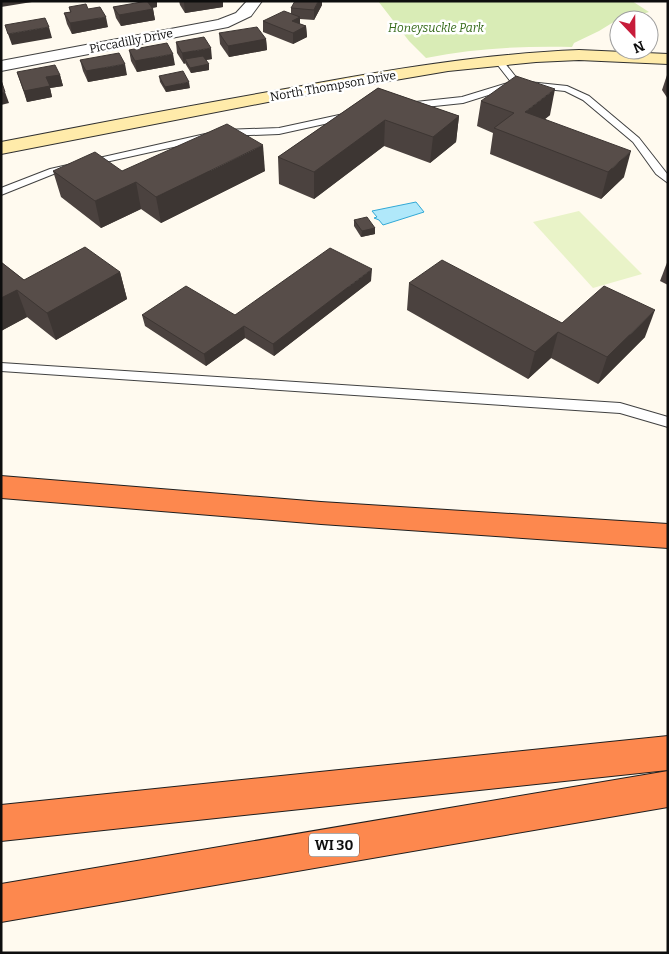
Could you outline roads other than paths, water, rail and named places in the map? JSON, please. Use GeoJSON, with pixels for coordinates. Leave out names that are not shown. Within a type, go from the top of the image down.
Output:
{"type":"FeatureCollection","features":[{"type":"Feature","properties":{"kind":"highway"},"geometry":{"type":"LineString","coordinates":[[1,487],[331,514],[668,536]]}},
{"type":"Feature","properties":{"kind":"highway"},"geometry":{"type":"LineString","coordinates":[[1,823],[668,753]]}},
{"type":"Feature","properties":{"kind":"highway","name":"WI 30"},"geometry":{"type":"LineString","coordinates":[[1,903],[668,789]]}},
{"type":"Feature","properties":{"kind":"street","name":"Piccadilly Drive"},"geometry":{"type":"LineString","coordinates":[[1,66],[222,24],[244,15],[255,3]]}},
{"type":"Feature","properties":{"kind":"street","name":"North Thompson Drive"},"geometry":{"type":"LineString","coordinates":[[1,148],[384,76],[497,59],[566,55],[668,59]]}},
{"type":"Feature","properties":{"kind":"lane"},"geometry":{"type":"LineString","coordinates":[[497,59],[516,83]]}},
{"type":"Feature","properties":{"kind":"lane"},"geometry":{"type":"LineString","coordinates":[[396,108],[464,100],[516,83],[567,89],[586,98],[636,140],[659,172],[668,180]]}},
{"type":"Feature","properties":{"kind":"lane"},"geometry":{"type":"LineString","coordinates":[[1,192],[53,171],[223,133],[279,130],[359,114]]}},
{"type":"Feature","properties":{"kind":"lane"},"geometry":{"type":"LineString","coordinates":[[1,367],[620,408],[668,422]]}},
{"type":"Feature","properties":{"kind":"water"},"geometry":{"type":"Polygon","coordinates":[[[416,202],[424,212],[383,225],[374,218],[377,217],[372,211],[416,202]]]}},
{"type":"Feature","properties":{"kind":"park label","name":"Honeysuckle Park"},"geometry":{"type":"Point","coordinates":[436,28]}}]}
